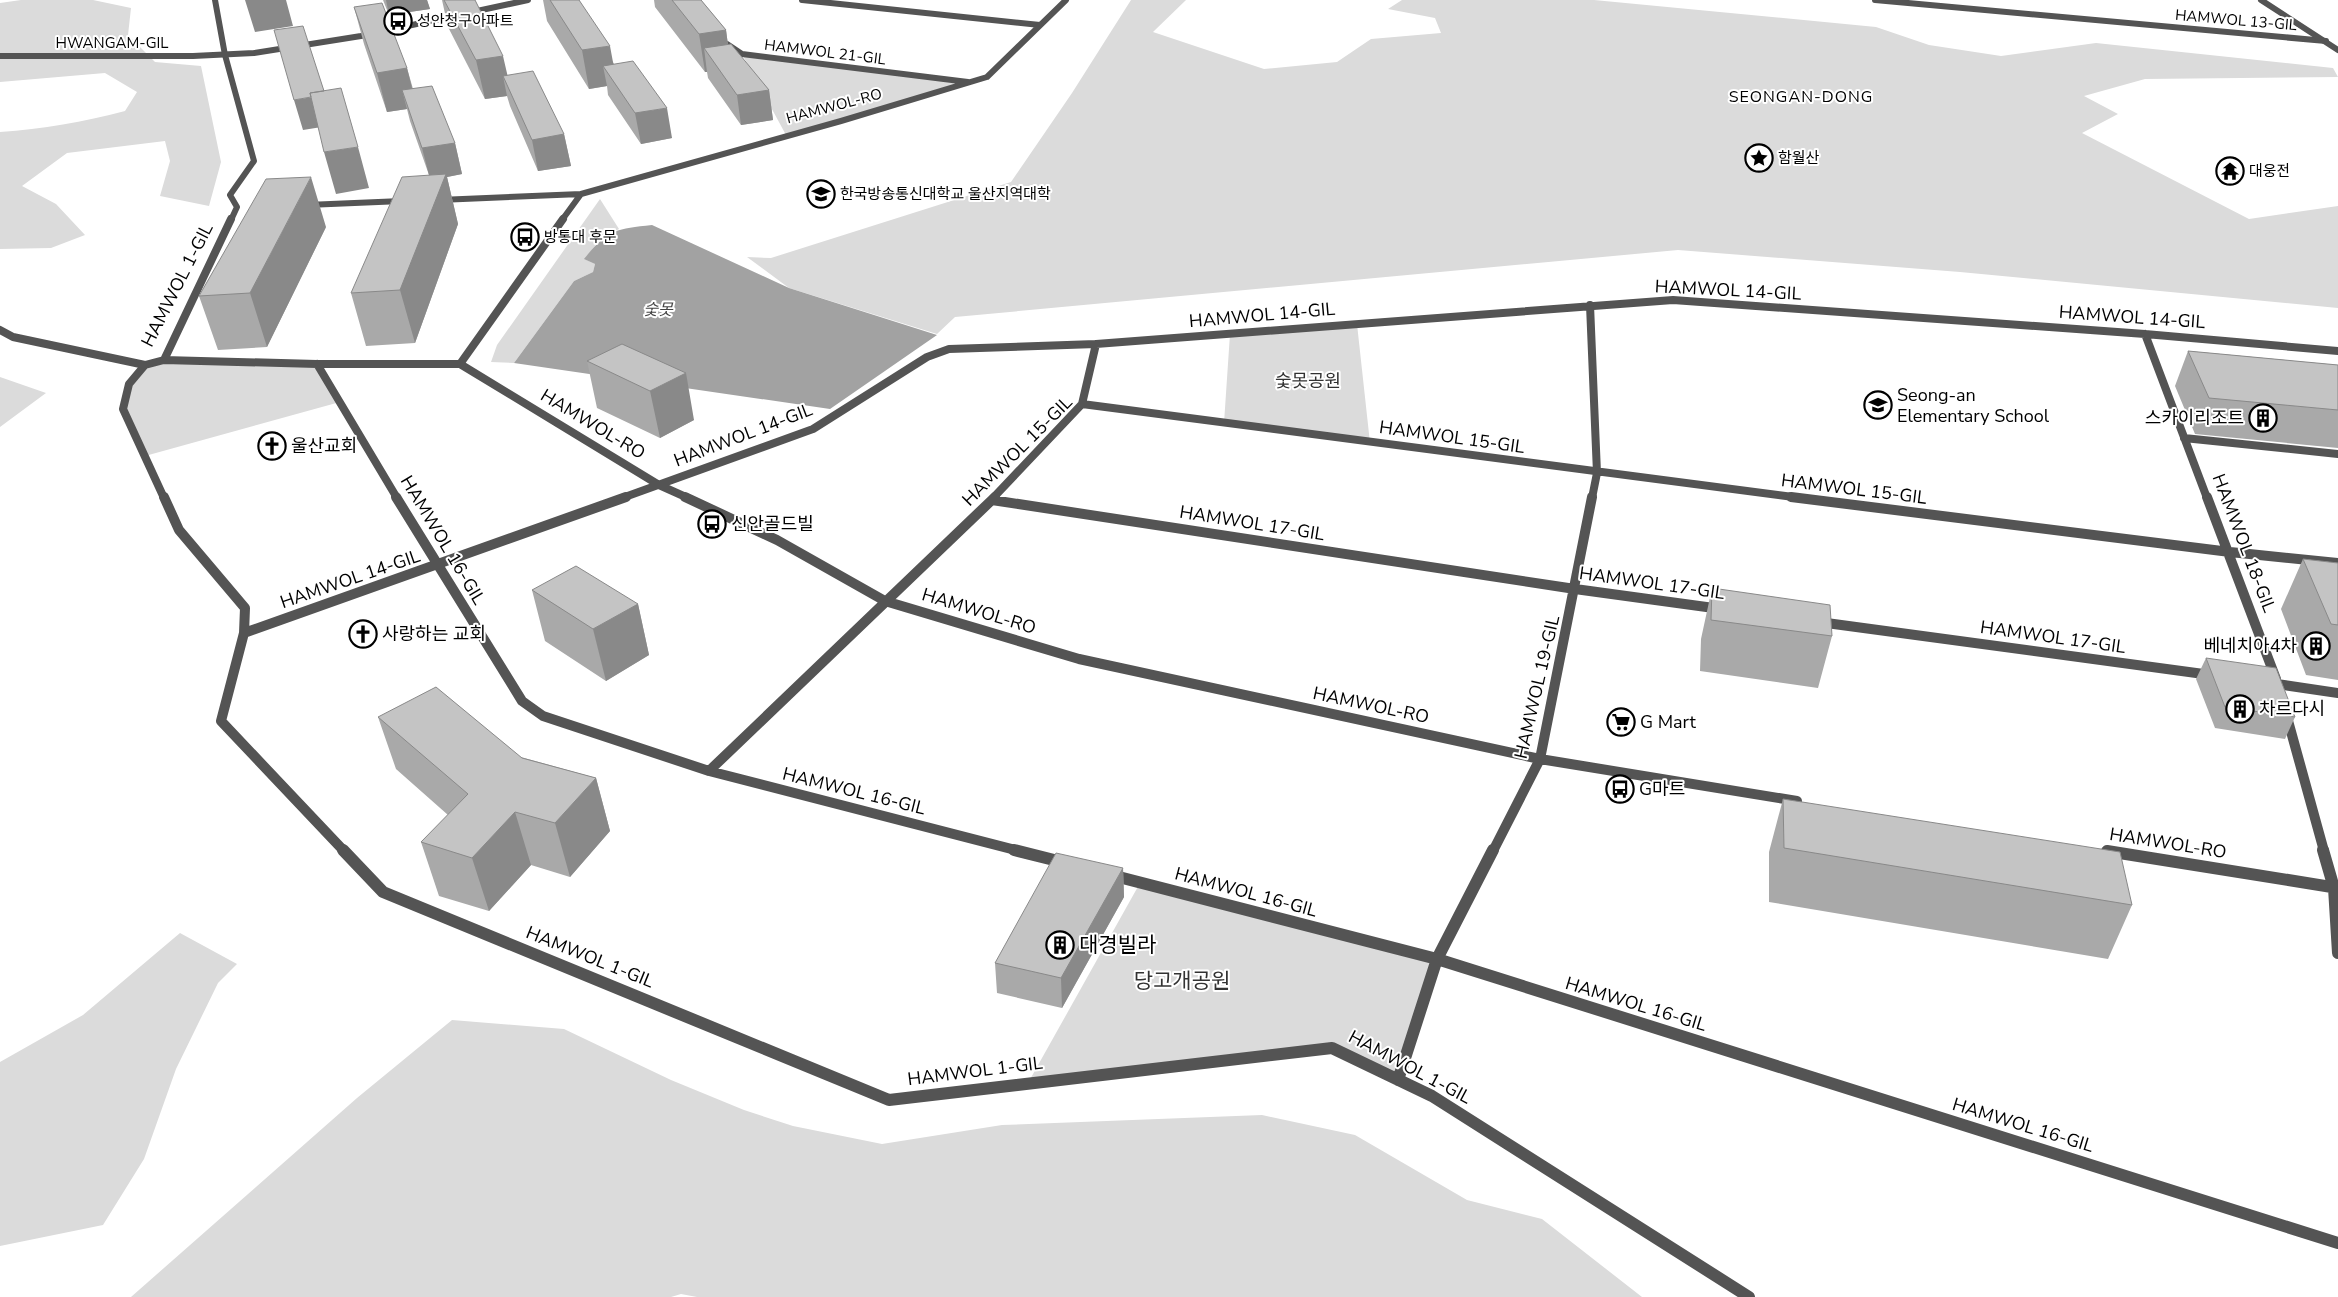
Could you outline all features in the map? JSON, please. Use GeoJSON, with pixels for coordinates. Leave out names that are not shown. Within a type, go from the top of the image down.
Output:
{"type":"FeatureCollection","features":[{"type":"Feature","properties":{"kind":"street","name":"HAMWOL 1-GIL"},"geometry":{"type":"LineString","coordinates":[[215,0],[225,55],[254,161],[230,195],[237,207],[164,360],[145,365],[129,384],[123,409],[179,530],[245,608],[244,634],[221,721],[383,892],[889,1100],[1332,1048],[1432,1096],[1749,1297]]}},
{"type":"Feature","properties":{"kind":"street","name":"HWANGAM-GIL"},"geometry":{"type":"LineString","coordinates":[[0,56],[225,55],[254,53],[361,36],[528,0]]}},
{"type":"Feature","properties":{"kind":"street"},"geometry":{"type":"LineString","coordinates":[[802,0],[1040,25]]}},
{"type":"Feature","properties":{"kind":"street","name":"HAMWOL-RO"},"geometry":{"type":"LineString","coordinates":[[433,200],[581,194],[973,82],[987,77],[1066,0]]}},
{"type":"Feature","properties":{"kind":"street","name":"HAMWOL 13-GIL"},"geometry":{"type":"LineString","coordinates":[[1875,0],[2326,41]]}},
{"type":"Feature","properties":{"kind":"street"},"geometry":{"type":"LineString","coordinates":[[2261,0],[2338,50]]}},
{"type":"Feature","properties":{"kind":"street","name":"HAMWOL 21-GIL"},"geometry":{"type":"LineString","coordinates":[[724,39],[729,46],[742,54],[973,82]]}},
{"type":"Feature","properties":{"kind":"street"},"geometry":{"type":"LineString","coordinates":[[164,360],[317,364],[460,364],[581,194]]}},
{"type":"Feature","properties":{"kind":"street"},"geometry":{"type":"LineString","coordinates":[[296,205],[413,201]]}},
{"type":"Feature","properties":{"kind":"street"},"geometry":{"type":"LineString","coordinates":[[237,207],[246,207]]}},
{"type":"Feature","properties":{"kind":"street","name":"HAMWOL 14-GIL"},"geometry":{"type":"LineString","coordinates":[[244,634],[813,429],[882,384],[934,354],[950,350],[1096,344],[1673,300],[2145,334],[2338,351]]}},
{"type":"Feature","properties":{"kind":"street","name":"HAMWOL 19-GIL"},"geometry":{"type":"LineString","coordinates":[[1398,1080],[1437,959],[1540,760],[1598,473],[1590,305]]}},
{"type":"Feature","properties":{"kind":"street"},"geometry":{"type":"LineString","coordinates":[[0,330],[13,337],[145,365]]}},
{"type":"Feature","properties":{"kind":"street","name":"HAMWOL 18-GIL"},"geometry":{"type":"LineString","coordinates":[[2145,334],[2230,552],[2281,694],[2336,888],[2338,953]]}},
{"type":"Feature","properties":{"kind":"street"},"geometry":{"type":"LineString","coordinates":[[1082,404],[1096,344]]}},
{"type":"Feature","properties":{"kind":"street","name":"HAMWOL 16-GIL"},"geometry":{"type":"LineString","coordinates":[[317,364],[437,566],[522,701],[543,716],[709,771],[1073,865]]}},
{"type":"Feature","properties":{"kind":"street","name":"HAMWOL-RO"},"geometry":{"type":"LineString","coordinates":[[460,364],[659,485],[778,540],[885,601],[1079,659],[1540,760],[1805,802]]}},
{"type":"Feature","properties":{"kind":"street","name":"HAMWOL 15-GIL"},"geometry":{"type":"LineString","coordinates":[[709,771],[992,500],[1082,404],[1598,473],[2338,564]]}},
{"type":"Feature","properties":{"kind":"street"},"geometry":{"type":"LineString","coordinates":[[2184,438],[2338,454]]}},
{"type":"Feature","properties":{"kind":"street","name":"HAMWOL 17-GIL"},"geometry":{"type":"LineString","coordinates":[[992,500],[1575,589],[1734,610]]}},
{"type":"Feature","properties":{"kind":"street","name":"HAMWOL 17-GIL"},"geometry":{"type":"LineString","coordinates":[[1813,621],[2219,676]]}},
{"type":"Feature","properties":{"kind":"street"},"geometry":{"type":"LineString","coordinates":[[2258,682],[2281,694],[2338,693]]}},
{"type":"Feature","properties":{"kind":"street","name":"HAMWOL-RO"},"geometry":{"type":"LineString","coordinates":[[2099,850],[2336,888]]}},
{"type":"Feature","properties":{"kind":"street","name":"HAMWOL 16-GIL"},"geometry":{"type":"LineString","coordinates":[[1102,873],[1437,959],[2338,1243]]}},
{"type":"Feature","properties":{"kind":"green space"},"geometry":{"type":"Polygon","coordinates":[[[21,0],[93,0],[131,8],[128,35],[155,62],[201,66],[221,162],[209,206],[160,196],[170,161],[165,141],[67,153],[22,186],[56,204],[85,235],[51,248],[0,249],[0,132],[63,124],[125,111],[137,92],[105,73],[0,82],[0,3],[21,0]]]}},
{"type":"Feature","properties":{"kind":"green space"},"geometry":{"type":"Polygon","coordinates":[[[1131,0],[1186,0],[1153,32],[1264,69],[1337,62],[1371,39],[1441,33],[1435,18],[1388,9],[1402,0],[1594,0],[1876,27],[1929,45],[2001,56],[2096,43],[2333,68],[2338,77],[2145,79],[2084,96],[2118,114],[2082,133],[2249,219],[2338,206],[2338,308],[1960,272],[1678,250],[955,317],[937,334],[789,288],[747,257],[771,258],[1011,182],[1072,93],[1131,0]]]}},
{"type":"Feature","properties":{"kind":"green space"},"geometry":{"type":"Polygon","coordinates":[[[742,54],[973,82],[786,135],[742,54]]]}},
{"type":"Feature","properties":{"kind":"green space"},"geometry":{"type":"Polygon","coordinates":[[[600,199],[619,229],[600,239],[585,259],[595,264],[593,272],[574,281],[514,363],[491,362],[497,345],[600,199]]]}},
{"type":"Feature","properties":{"kind":"green space","name":"숯못공원"},"geometry":{"type":"Polygon","coordinates":[[[1357,324],[1370,443],[1224,423],[1230,334],[1357,324]]]}},
{"type":"Feature","properties":{"kind":"green space"},"geometry":{"type":"Polygon","coordinates":[[[164,360],[317,364],[340,402],[145,456],[123,409],[129,384],[145,365],[164,360]]]}},
{"type":"Feature","properties":{"kind":"green space"},"geometry":{"type":"Polygon","coordinates":[[[0,377],[46,393],[0,427],[0,377]]]}},
{"type":"Feature","properties":{"kind":"green space","name":"당고개공원"},"geometry":{"type":"Polygon","coordinates":[[[1140,883],[1437,959],[1400,1074],[1332,1048],[1028,1083],[1140,883]]]}},
{"type":"Feature","properties":{"kind":"green space"},"geometry":{"type":"Polygon","coordinates":[[[180,933],[237,964],[218,983],[176,1069],[144,1159],[103,1225],[0,1246],[0,1062],[83,1015],[180,933]]]}},
{"type":"Feature","properties":{"kind":"green space"},"geometry":{"type":"Polygon","coordinates":[[[452,1020],[564,1029],[671,1080],[744,1110],[793,1126],[882,1144],[1002,1125],[1262,1115],[1355,1135],[1467,1200],[1542,1219],[1642,1297],[697,1297],[681,1294],[671,1297],[131,1297],[357,1098],[452,1020]]]}},
{"type":"Feature","properties":{"kind":"water","name":"숯못"},"geometry":{"type":"Polygon","coordinates":[[[652,225],[789,288],[937,335],[830,409],[514,363],[574,281],[593,272],[595,264],[584,259],[592,249],[614,232],[652,225]]]}},
{"type":"Feature","properties":{"kind":"building"},"geometry":{"type":"Polygon","coordinates":[[[444,0],[475,0],[503,56],[476,60],[444,0]]]}},
{"type":"Feature","properties":{"kind":"building"},"geometry":{"type":"Polygon","coordinates":[[[550,0],[579,0],[610,46],[582,50],[550,0]]]}},
{"type":"Feature","properties":{"kind":"building"},"geometry":{"type":"Polygon","coordinates":[[[672,0],[701,0],[726,30],[699,34],[672,0]]]}},
{"type":"Feature","properties":{"kind":"building"},"geometry":{"type":"Polygon","coordinates":[[[382,3],[407,68],[377,73],[354,7],[382,3]]]}},
{"type":"Feature","properties":{"kind":"building"},"geometry":{"type":"Polygon","coordinates":[[[303,26],[324,91],[310,93],[311,97],[294,100],[274,30],[303,26]]]}},
{"type":"Feature","properties":{"kind":"building"},"geometry":{"type":"Polygon","coordinates":[[[731,44],[769,90],[737,95],[704,48],[731,44]]]}},
{"type":"Feature","properties":{"kind":"building"},"geometry":{"type":"Polygon","coordinates":[[[633,61],[667,108],[635,113],[603,66],[633,61]]]}},
{"type":"Feature","properties":{"kind":"building"},"geometry":{"type":"Polygon","coordinates":[[[533,71],[564,134],[532,140],[503,76],[533,71]]]}},
{"type":"Feature","properties":{"kind":"building"},"geometry":{"type":"Polygon","coordinates":[[[432,86],[455,143],[422,148],[402,90],[432,86]]]}},
{"type":"Feature","properties":{"kind":"building"},"geometry":{"type":"Polygon","coordinates":[[[341,88],[358,147],[324,152],[310,93],[341,88]]]}},
{"type":"Feature","properties":{"kind":"building"},"geometry":{"type":"Polygon","coordinates":[[[446,174],[400,290],[351,293],[402,177],[446,174]]]}},
{"type":"Feature","properties":{"kind":"building"},"geometry":{"type":"Polygon","coordinates":[[[311,177],[250,293],[199,296],[266,179],[311,177]]]}},
{"type":"Feature","properties":{"kind":"building"},"geometry":{"type":"Polygon","coordinates":[[[622,344],[686,373],[650,391],[587,361],[622,344]]]}},
{"type":"Feature","properties":{"kind":"building"},"geometry":{"type":"Polygon","coordinates":[[[2188,351],[2338,365],[2338,410],[2209,398],[2188,351]]]}},
{"type":"Feature","properties":{"kind":"building"},"geometry":{"type":"Polygon","coordinates":[[[2303,559],[2338,563],[2338,625],[2331,624],[2303,559]]]}},
{"type":"Feature","properties":{"kind":"building"},"geometry":{"type":"Polygon","coordinates":[[[576,566],[638,604],[593,629],[532,590],[576,566]]]}},
{"type":"Feature","properties":{"kind":"building"},"geometry":{"type":"Polygon","coordinates":[[[1712,588],[1830,605],[1832,636],[1711,620],[1712,588]]]}},
{"type":"Feature","properties":{"kind":"building"},"geometry":{"type":"Polygon","coordinates":[[[2206,658],[2276,668],[2295,717],[2225,707],[2206,658]]]}},
{"type":"Feature","properties":{"kind":"building"},"geometry":{"type":"Polygon","coordinates":[[[436,687],[522,758],[596,778],[555,823],[515,812],[472,858],[421,842],[468,794],[378,717],[436,687]]]}},
{"type":"Feature","properties":{"kind":"building"},"geometry":{"type":"Polygon","coordinates":[[[1783,799],[2120,852],[2132,905],[1784,848],[1783,799]]]}},
{"type":"Feature","properties":{"kind":"building"},"geometry":{"type":"Polygon","coordinates":[[[1056,853],[1123,868],[1061,978],[995,963],[1056,853]]]}},
{"type":"Feature","properties":{"kind":"place","name":"성안청구아파트"},"geometry":{"type":"Point","coordinates":[398,21]}},
{"type":"Feature","properties":{"kind":"place","name":"함월산"},"geometry":{"type":"Point","coordinates":[1759,158]}},
{"type":"Feature","properties":{"kind":"place","name":"대웅전"},"geometry":{"type":"Point","coordinates":[2230,171]}},
{"type":"Feature","properties":{"kind":"place","name":"한국방송통신대학교 울산지역대학"},"geometry":{"type":"Point","coordinates":[821,194]}},
{"type":"Feature","properties":{"kind":"place","name":"방통대 후문"},"geometry":{"type":"Point","coordinates":[525,237]}},
{"type":"Feature","properties":{"kind":"place","name":"Seong-an Elementary School"},"geometry":{"type":"Point","coordinates":[1878,405]}},
{"type":"Feature","properties":{"kind":"place","name":"스카이리조트"},"geometry":{"type":"Point","coordinates":[2263,418]}},
{"type":"Feature","properties":{"kind":"place","name":"울산교회"},"geometry":{"type":"Point","coordinates":[272,446]}},
{"type":"Feature","properties":{"kind":"place","name":"신안골드빌"},"geometry":{"type":"Point","coordinates":[712,524]}},
{"type":"Feature","properties":{"kind":"place","name":"사랑하는 교회"},"geometry":{"type":"Point","coordinates":[363,634]}},
{"type":"Feature","properties":{"kind":"place","name":"베네치아4차"},"geometry":{"type":"Point","coordinates":[2316,646]}},
{"type":"Feature","properties":{"kind":"place","name":"차르다시"},"geometry":{"type":"Point","coordinates":[2240,709]}},
{"type":"Feature","properties":{"kind":"place","name":"G Mart"},"geometry":{"type":"Point","coordinates":[1621,722]}},
{"type":"Feature","properties":{"kind":"place","name":"G마트"},"geometry":{"type":"Point","coordinates":[1620,789]}},
{"type":"Feature","properties":{"kind":"place","name":"대경빌라"},"geometry":{"type":"Point","coordinates":[1060,945]}},
{"type":"Feature","properties":{"kind":"district","name":"SEONGAN-DONG"},"geometry":{"type":"Point","coordinates":[1801,96]}}]}
